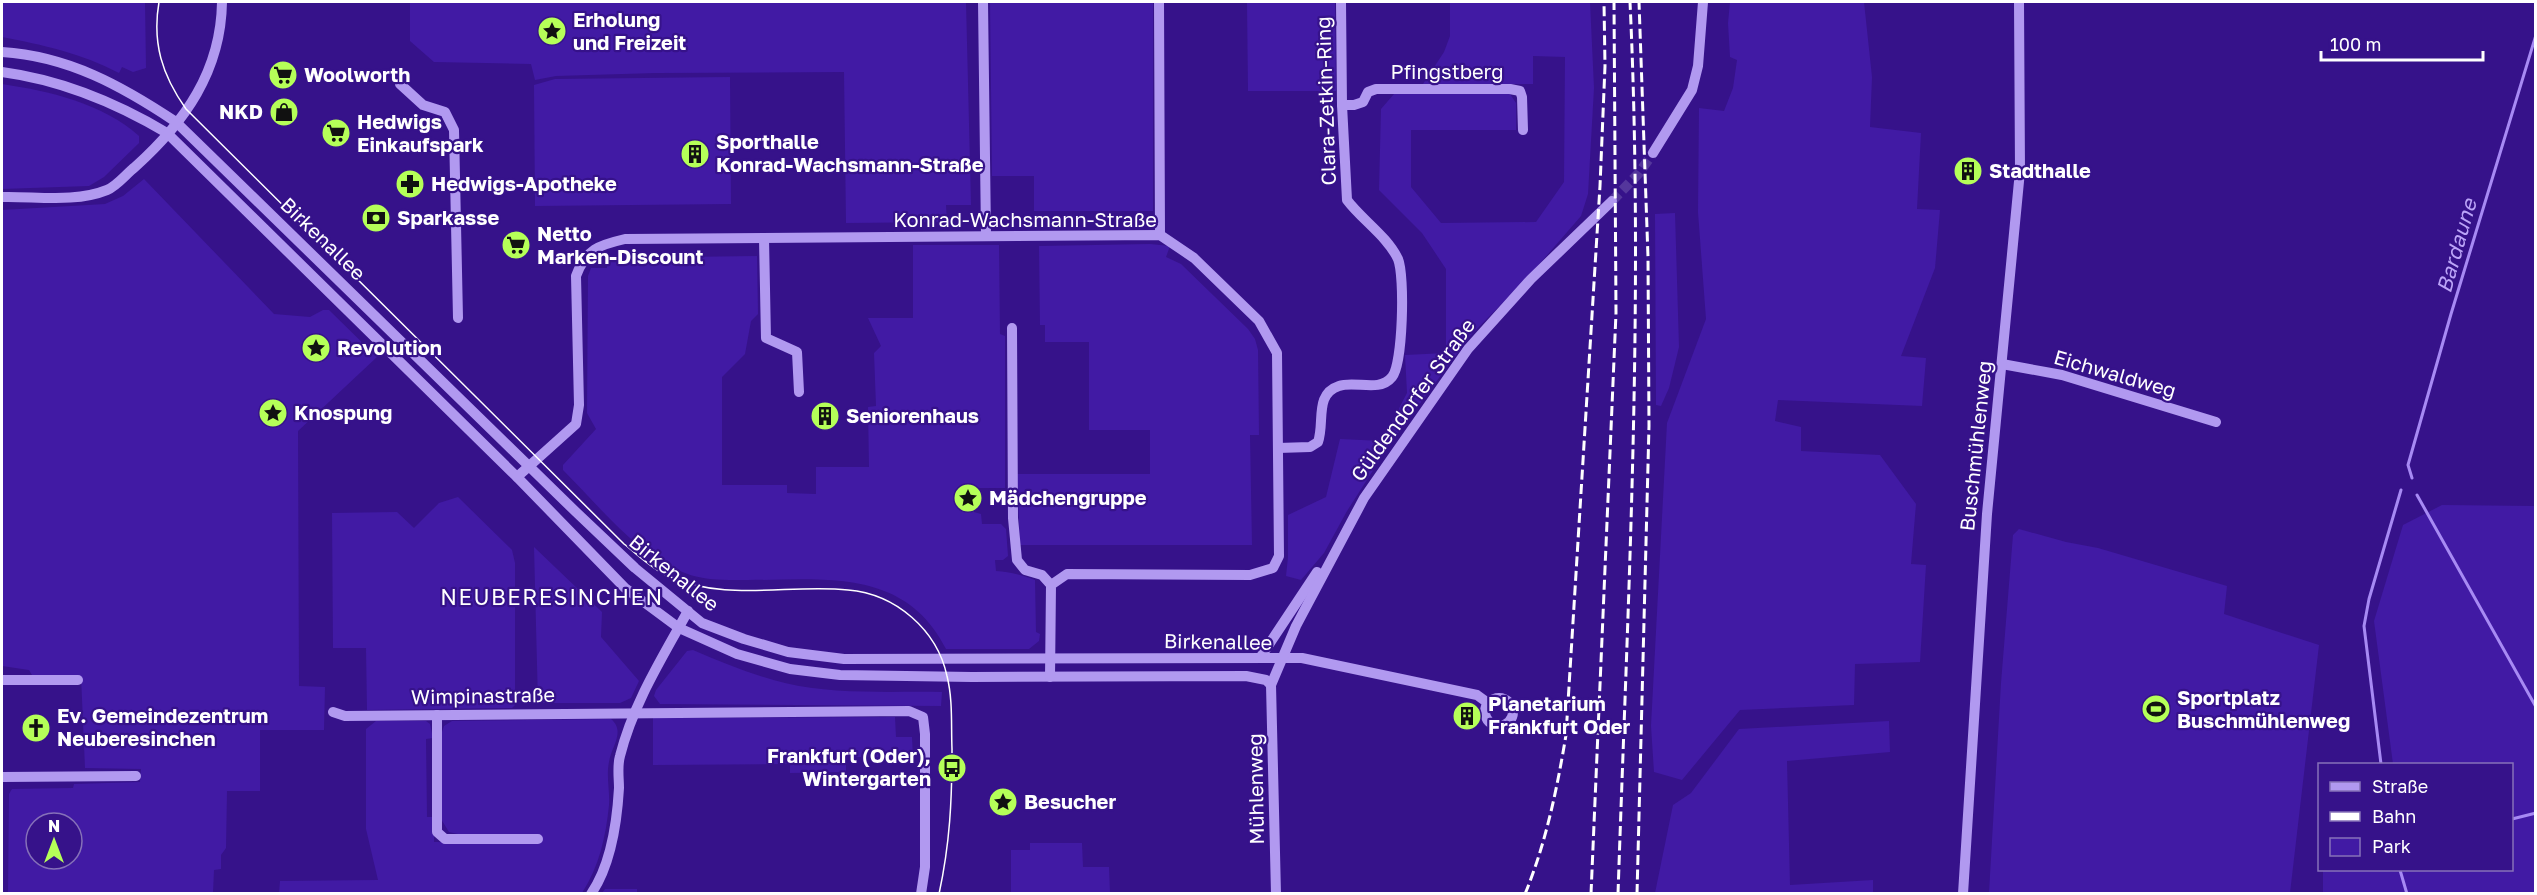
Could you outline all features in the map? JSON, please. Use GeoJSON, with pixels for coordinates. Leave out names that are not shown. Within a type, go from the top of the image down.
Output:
{"type":"FeatureCollection","features":[{"type":"Feature","properties":{"kind":"street"},"geometry":{"type":"LineString","coordinates":[[2,197],[86,197],[109,189],[153,150],[200,90],[214,58],[220,35],[222,2]]}},
{"type":"Feature","properties":{"kind":"street"},"geometry":{"type":"LineString","coordinates":[[983,2],[986,235]]}},
{"type":"Feature","properties":{"kind":"street"},"geometry":{"type":"LineString","coordinates":[[1159,2],[1160,235]]}},
{"type":"Feature","properties":{"kind":"street","name":"Clara-Zetkin-Ring"},"geometry":{"type":"LineString","coordinates":[[1278,448],[1310,447],[1318,442],[1321,435],[1322,404],[1327,393],[1340,385],[1375,385],[1391,379],[1398,367],[1401,276],[1399,261],[1390,246],[1347,200],[1342,105],[1341,2]]}},
{"type":"Feature","properties":{"kind":"street"},"geometry":{"type":"LineString","coordinates":[[1653,153],[1692,90],[1698,66],[1703,2]]}},
{"type":"Feature","properties":{"kind":"street","name":"Buschmühlenweg"},"geometry":{"type":"LineString","coordinates":[[1963,894],[1987,514],[2020,171],[2019,2]]}},
{"type":"Feature","properties":{"kind":"street","name":"Birkenallee"},"geometry":{"type":"LineString","coordinates":[[2,52],[25,53],[75,66],[125,89],[176,122],[635,568],[702,622],[744,639],[788,652],[844,659],[1281,658],[1271,685],[1266,680],[1246,676],[840,675],[790,669],[737,654],[679,628],[625,588],[518,477],[167,133],[114,103],[68,86],[2,72]]}},
{"type":"Feature","properties":{"kind":"street"},"geometry":{"type":"LineString","coordinates":[[400,84],[423,105],[445,112],[453,129],[458,318]]}},
{"type":"Feature","properties":{"kind":"street","name":"Pfingstberg"},"geometry":{"type":"LineString","coordinates":[[1342,105],[1363,102],[1368,92],[1376,89],[1510,89],[1520,92],[1522,97],[1523,130]]}},
{"type":"Feature","properties":{"kind":"street","name":"Güldendorfer Straße"},"geometry":{"type":"LineString","coordinates":[[1260,658],[1370,489],[1468,349],[1531,279],[1612,201]]}},
{"type":"Feature","properties":{"kind":"street","name":"Konrad-Wachsmann-Straße"},"geometry":{"type":"LineString","coordinates":[[518,477],[576,424],[579,405],[576,276],[582,261],[600,245],[625,239],[1160,235],[1194,258],[1259,321],[1277,354],[1279,556],[1273,568],[1250,575],[1067,574],[1051,585]]}},
{"type":"Feature","properties":{"kind":"street"},"geometry":{"type":"LineString","coordinates":[[764,239],[766,338],[797,352],[799,392]]}},
{"type":"Feature","properties":{"kind":"street"},"geometry":{"type":"LineString","coordinates":[[1012,328],[1013,518],[1017,560],[1024,570],[1041,575],[1051,585],[1050,677]]}},
{"type":"Feature","properties":{"kind":"street","name":"Eichwaldweg"},"geometry":{"type":"LineString","coordinates":[[2002,364],[2062,375],[2216,422]]}},
{"type":"Feature","properties":{"kind":"street","name":"Güldendorfer Straße"},"geometry":{"type":"LineString","coordinates":[[1281,658],[1350,522]]}},
{"type":"Feature","properties":{"kind":"street"},"geometry":{"type":"LineString","coordinates":[[591,894],[600,880],[614,834],[619,790],[619,759],[633,712],[688,611]]}},
{"type":"Feature","properties":{"kind":"street"},"geometry":{"type":"LineString","coordinates":[[1281,658],[1302,658],[1466,692],[1477,695],[1488,703]]}},
{"type":"Feature","properties":{"kind":"street"},"geometry":{"type":"LineString","coordinates":[[2,680],[78,680]]}},
{"type":"Feature","properties":{"kind":"street","name":"Mühlenweg"},"geometry":{"type":"LineString","coordinates":[[1271,685],[1276,894]]}},
{"type":"Feature","properties":{"kind":"street"},"geometry":{"type":"LineString","coordinates":[[633,712],[909,711],[923,717],[926,867],[921,894]]}},
{"type":"Feature","properties":{"kind":"street","name":"Wimpinastraße"},"geometry":{"type":"LineString","coordinates":[[333,712],[345,716],[633,712]]}},
{"type":"Feature","properties":{"kind":"street"},"geometry":{"type":"LineString","coordinates":[[437,715],[437,832],[445,839],[538,840]]}},
{"type":"Feature","properties":{"kind":"street"},"geometry":{"type":"LineString","coordinates":[[2,777],[136,776]]}},
{"type":"Feature","properties":{"kind":"green space"},"geometry":{"type":"Polygon","coordinates":[[[2,2],[145,2],[146,68],[133,72],[122,67],[119,73],[76,55],[2,37],[2,2]]]}},
{"type":"Feature","properties":{"kind":"green space"},"geometry":{"type":"Polygon","coordinates":[[[410,2],[966,2],[971,205],[946,205],[947,222],[846,223],[844,72],[656,73],[556,76],[535,80],[531,64],[434,62],[410,41],[410,2]]]}},
{"type":"Feature","properties":{"kind":"green space"},"geometry":{"type":"Polygon","coordinates":[[[990,2],[1153,2],[1153,211],[1034,211],[1034,176],[992,176],[990,2]]]}},
{"type":"Feature","properties":{"kind":"green space"},"geometry":{"type":"Polygon","coordinates":[[[1247,2],[1335,2],[1336,91],[1248,91],[1247,2]]]}},
{"type":"Feature","properties":{"kind":"green space"},"geometry":{"type":"Polygon","coordinates":[[[1450,2],[1590,2],[1594,88],[1588,194],[1581,216],[1529,276],[1470,336],[1390,444],[1347,511],[1324,553],[1301,580],[1286,576],[1288,515],[1326,497],[1340,439],[1382,441],[1407,393],[1405,355],[1446,353],[1446,269],[1422,233],[1379,190],[1381,109],[1394,94],[1510,94],[1516,103],[1516,130],[1411,130],[1411,187],[1441,223],[1536,222],[1564,182],[1565,57],[1533,56],[1533,84],[1423,84],[1444,52],[1450,36],[1450,2]]]}},
{"type":"Feature","properties":{"kind":"green space"},"geometry":{"type":"Polygon","coordinates":[[[1730,2],[1864,2],[1872,77],[1870,127],[1921,133],[1917,209],[1940,210],[1935,268],[1901,356],[1926,358],[1922,406],[1778,400],[1775,421],[1801,427],[1801,451],[1880,455],[1916,504],[1911,564],[1926,565],[1920,662],[1855,664],[1854,705],[1740,710],[1682,780],[1654,772],[1651,726],[1667,423],[1706,319],[1698,212],[1699,108],[1724,111],[1733,88],[1737,60],[1730,57],[1728,23],[1730,2]]]}},
{"type":"Feature","properties":{"kind":"green space"},"geometry":{"type":"Polygon","coordinates":[[[730,77],[731,204],[535,206],[534,85],[555,79],[730,77]]]}},
{"type":"Feature","properties":{"kind":"green space"},"geometry":{"type":"Polygon","coordinates":[[[2,84],[38,90],[92,107],[109,115],[139,136],[139,143],[104,177],[89,186],[2,189],[2,84]]]}},
{"type":"Feature","properties":{"kind":"green space"},"geometry":{"type":"Polygon","coordinates":[[[144,179],[274,314],[310,317],[323,310],[329,310],[377,357],[298,431],[299,686],[325,687],[324,730],[260,730],[260,791],[227,791],[226,848],[221,855],[221,869],[214,870],[213,893],[8,893],[9,794],[12,789],[73,788],[74,784],[140,782],[141,769],[85,768],[81,676],[32,675],[29,670],[2,666],[2,210],[105,204],[123,196],[144,179]]]}},
{"type":"Feature","properties":{"kind":"green space"},"geometry":{"type":"Polygon","coordinates":[[[1675,213],[1679,347],[1669,388],[1661,406],[1656,405],[1655,214],[1675,213]]]}},
{"type":"Feature","properties":{"kind":"green space"},"geometry":{"type":"Polygon","coordinates":[[[1150,244],[1170,246],[1166,257],[1181,264],[1248,329],[1255,339],[1258,350],[1259,435],[1250,435],[1252,545],[1020,545],[1017,474],[1150,474],[1150,430],[1089,430],[1089,342],[1045,342],[1045,325],[1040,325],[1039,246],[1150,244]]]}},
{"type":"Feature","properties":{"kind":"green space"},"geometry":{"type":"Polygon","coordinates":[[[913,245],[999,245],[1000,334],[1005,336],[1005,488],[974,488],[974,512],[981,514],[982,524],[1001,524],[1006,529],[1008,556],[1003,560],[995,560],[996,571],[1035,580],[1036,632],[1040,634],[1039,641],[1029,649],[946,649],[929,623],[909,604],[886,592],[860,584],[806,579],[716,580],[685,573],[651,555],[635,542],[563,470],[563,465],[596,429],[587,413],[588,276],[591,268],[607,268],[607,258],[757,256],[758,314],[751,321],[745,354],[722,377],[722,485],[787,485],[787,493],[816,494],[816,467],[869,467],[868,407],[876,406],[874,353],[881,346],[868,318],[913,318],[913,245]]]}},
{"type":"Feature","properties":{"kind":"green space"},"geometry":{"type":"Polygon","coordinates":[[[458,497],[512,550],[515,563],[515,705],[512,708],[367,710],[366,648],[333,648],[332,513],[397,512],[414,528],[439,503],[458,497]]]}},
{"type":"Feature","properties":{"kind":"green space"},"geometry":{"type":"Polygon","coordinates":[[[2442,505],[2535,506],[2535,893],[2323,893],[2323,871],[2513,871],[2513,763],[2393,763],[2374,621],[2403,525],[2442,505]]]}},
{"type":"Feature","properties":{"kind":"green space"},"geometry":{"type":"Polygon","coordinates":[[[2019,529],[2098,548],[2227,586],[2224,614],[2319,645],[2290,893],[1989,893],[2001,683],[2013,535],[2019,529]]]}},
{"type":"Feature","properties":{"kind":"green space"},"geometry":{"type":"Polygon","coordinates":[[[534,547],[602,612],[601,637],[639,681],[631,698],[620,703],[538,703],[534,547]]]}},
{"type":"Feature","properties":{"kind":"green space"},"geometry":{"type":"Polygon","coordinates":[[[693,650],[750,672],[804,687],[863,692],[942,692],[941,706],[660,704],[654,696],[656,690],[687,651],[693,650]]]}},
{"type":"Feature","properties":{"kind":"green space"},"geometry":{"type":"Polygon","coordinates":[[[895,717],[896,737],[912,737],[913,757],[846,757],[846,772],[790,773],[790,764],[653,765],[653,718],[895,717]]]}},
{"type":"Feature","properties":{"kind":"green space"},"geometry":{"type":"Polygon","coordinates":[[[611,719],[617,729],[617,734],[608,767],[609,805],[606,828],[597,862],[582,893],[279,894],[280,881],[378,880],[366,829],[366,729],[376,721],[426,721],[430,724],[433,738],[426,739],[427,817],[434,817],[434,842],[541,843],[541,836],[449,832],[441,819],[441,735],[444,726],[452,721],[611,719]]]}},
{"type":"Feature","properties":{"kind":"green space"},"geometry":{"type":"Polygon","coordinates":[[[1889,721],[1890,752],[1787,761],[1790,885],[1873,880],[1873,893],[1655,893],[1673,805],[1691,793],[1739,729],[1889,721]]]}},
{"type":"Feature","properties":{"kind":"green space"},"geometry":{"type":"Polygon","coordinates":[[[1030,843],[1082,843],[1083,867],[1109,867],[1110,893],[1011,893],[1011,850],[1030,850],[1030,843]]]}},
{"type":"Feature","properties":{"kind":"green space"},"geometry":{"type":"Polygon","coordinates":[[[605,889],[637,889],[637,893],[602,893],[605,889]]]}},
{"type":"Feature","properties":{"kind":"waterway","name":"Bardaune"},"geometry":{"type":"LineString","coordinates":[[2412,478],[2408,465],[2451,314],[2536,35]]}},
{"type":"Feature","properties":{"kind":"waterway","name":"Bardaune"},"geometry":{"type":"LineString","coordinates":[[2381,763],[2364,626],[2369,599],[2401,490]]}},
{"type":"Feature","properties":{"kind":"waterway"},"geometry":{"type":"LineString","coordinates":[[2417,495],[2536,707]]}},
{"type":"Feature","properties":{"kind":"waterway"},"geometry":{"type":"LineString","coordinates":[[2513,819],[2536,813]]}},
{"type":"Feature","properties":{"kind":"waterway","name":"Bardaune"},"geometry":{"type":"LineString","coordinates":[[2400,871],[2407,894]]}},
{"type":"Feature","properties":{"kind":"tunnel"},"geometry":{"type":"LineString","coordinates":[[1612,201],[1639,173],[1653,153]]}},
{"type":"Feature","properties":{"kind":"tram line"},"geometry":{"type":"LineString","coordinates":[[159,2],[157,31],[161,58],[171,84],[186,109],[624,544],[656,570],[689,584],[734,590],[826,589],[866,593],[898,607],[924,630],[942,659],[951,703],[951,804],[946,857],[939,894]]}},
{"type":"Feature","properties":{"kind":"railway"},"geometry":{"type":"LineString","coordinates":[[1525,894],[1550,816],[1566,735],[1600,186],[1605,66],[1604,2]]}},
{"type":"Feature","properties":{"kind":"railway"},"geometry":{"type":"LineString","coordinates":[[1591,894],[1616,313],[1614,2]]}},
{"type":"Feature","properties":{"kind":"railway"},"geometry":{"type":"LineString","coordinates":[[1618,894],[1635,336],[1634,113],[1630,2]]}},
{"type":"Feature","properties":{"kind":"railway"},"geometry":{"type":"LineString","coordinates":[[1637,894],[1649,426],[1648,257],[1639,2]]}},
{"type":"Feature","properties":{"kind":"place","name":"Erholung und Freizeit"},"geometry":{"type":"Point","coordinates":[552,31]}},
{"type":"Feature","properties":{"kind":"place","name":"Woolworth"},"geometry":{"type":"Point","coordinates":[283,75]}},
{"type":"Feature","properties":{"kind":"place","name":"NKD"},"geometry":{"type":"Point","coordinates":[284,112]}},
{"type":"Feature","properties":{"kind":"place","name":"Hedwigs Einkaufspark"},"geometry":{"type":"Point","coordinates":[336,133]}},
{"type":"Feature","properties":{"kind":"place","name":"Sporthalle Konrad-Wachsmann-Straße"},"geometry":{"type":"Point","coordinates":[695,154]}},
{"type":"Feature","properties":{"kind":"place","name":"Stadthalle"},"geometry":{"type":"Point","coordinates":[1968,171]}},
{"type":"Feature","properties":{"kind":"place","name":"Hedwigs-Apotheke"},"geometry":{"type":"Point","coordinates":[410,184]}},
{"type":"Feature","properties":{"kind":"place","name":"Sparkasse"},"geometry":{"type":"Point","coordinates":[376,218]}},
{"type":"Feature","properties":{"kind":"place","name":"Netto Marken-Discount"},"geometry":{"type":"Point","coordinates":[516,245]}},
{"type":"Feature","properties":{"kind":"place","name":"Revolution"},"geometry":{"type":"Point","coordinates":[316,348]}},
{"type":"Feature","properties":{"kind":"place","name":"Knospung"},"geometry":{"type":"Point","coordinates":[273,413]}},
{"type":"Feature","properties":{"kind":"place","name":"Seniorenhaus"},"geometry":{"type":"Point","coordinates":[825,416]}},
{"type":"Feature","properties":{"kind":"place","name":"Mädchengruppe"},"geometry":{"type":"Point","coordinates":[968,498]}},
{"type":"Feature","properties":{"kind":"place","name":"Sportplatz Buschmühlenweg"},"geometry":{"type":"Point","coordinates":[2156,709]}},
{"type":"Feature","properties":{"kind":"place","name":"Planetarium Frankfurt Oder"},"geometry":{"type":"Point","coordinates":[1467,716]}},
{"type":"Feature","properties":{"kind":"place","name":"Ev. Gemeindezentrum Neuberesinchen"},"geometry":{"type":"Point","coordinates":[36,728]}},
{"type":"Feature","properties":{"kind":"place","name":"Frankfurt (Oder), Wintergarten"},"geometry":{"type":"Point","coordinates":[952,768]}},
{"type":"Feature","properties":{"kind":"place","name":"Besucher"},"geometry":{"type":"Point","coordinates":[1003,802]}},
{"type":"Feature","properties":{"kind":"district","name":"NEUBERESINCHEN"},"geometry":{"type":"Point","coordinates":[552,597]}}]}
